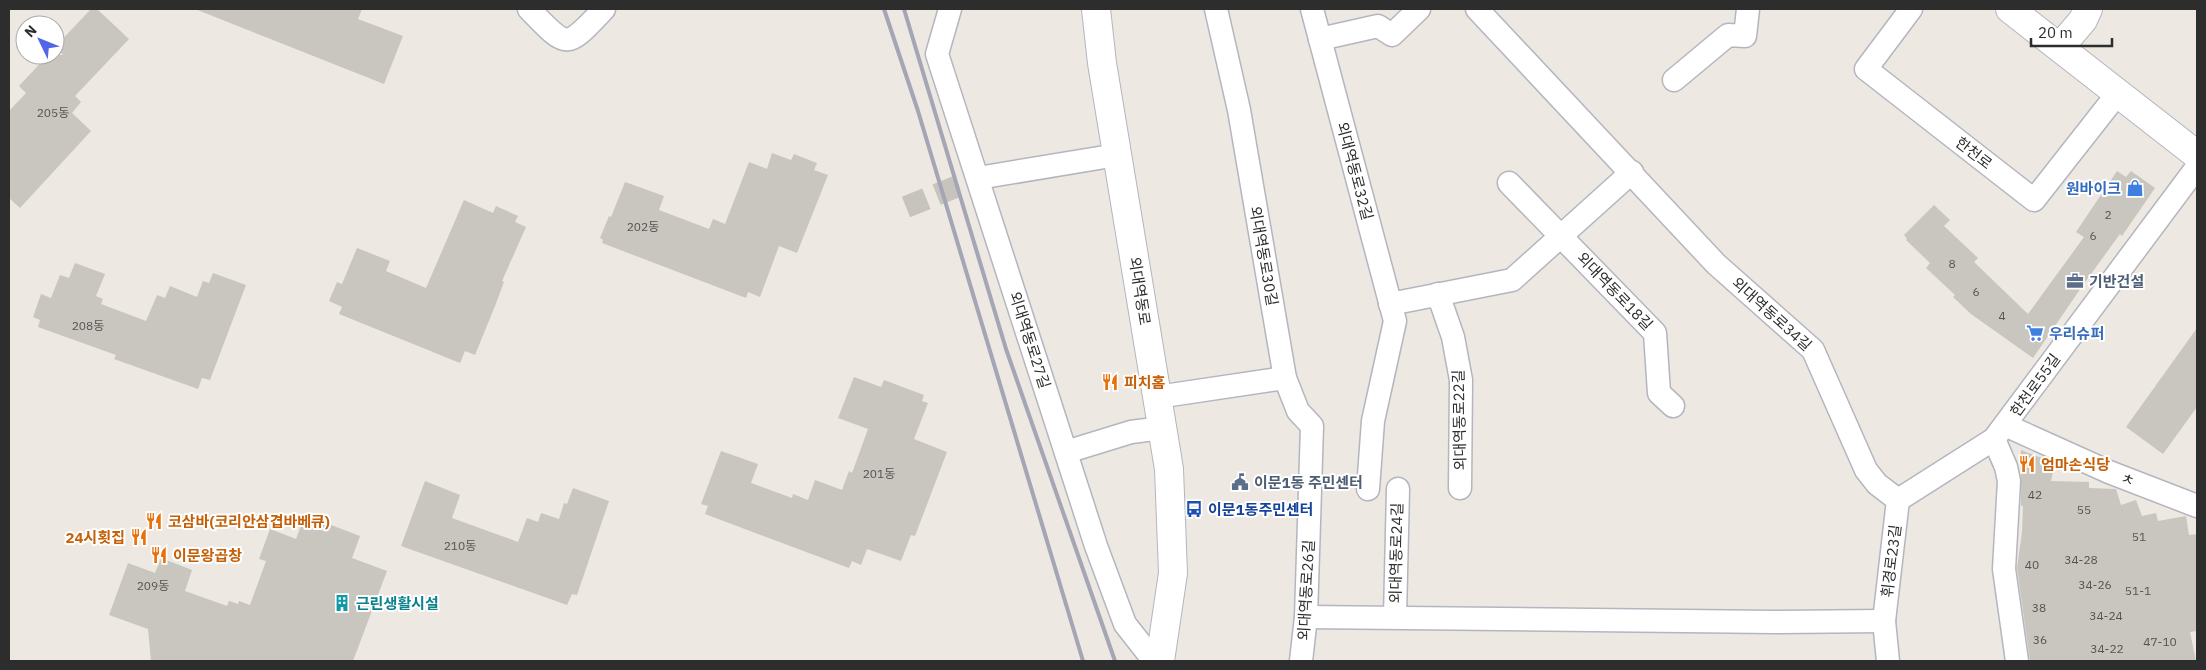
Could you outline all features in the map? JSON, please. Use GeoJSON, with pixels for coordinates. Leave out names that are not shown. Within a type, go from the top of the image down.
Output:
{"type":"FeatureCollection","features":[{"type":"Feature","properties":{"kind":"street"},"geometry":{"type":"LineString","coordinates":[[529,9],[556,36],[568,40],[579,36],[604,9]]}},
{"type":"Feature","properties":{"kind":"street","name":"외대역동로27길"},"geometry":{"type":"LineString","coordinates":[[950,9],[937,54],[1096,546],[1125,624],[1154,661]]}},
{"type":"Feature","properties":{"kind":"street","name":"외대역동로"},"geometry":{"type":"LineString","coordinates":[[1096,9],[1102,63],[1169,469],[1173,573],[1160,661]]}},
{"type":"Feature","properties":{"kind":"street","name":"외대역동로30길"},"geometry":{"type":"LineString","coordinates":[[1216,9],[1239,110],[1285,378]]}},
{"type":"Feature","properties":{"kind":"street","name":"외대역동로32길"},"geometry":{"type":"LineString","coordinates":[[1312,9],[1395,321],[1372,421],[1368,489]]}},
{"type":"Feature","properties":{"kind":"street"},"geometry":{"type":"LineString","coordinates":[[1320,39],[1378,26],[1392,35],[1419,9]]}},
{"type":"Feature","properties":{"kind":"street","name":"외대역동로34길"},"geometry":{"type":"LineString","coordinates":[[1477,9],[1632,172],[1716,264],[1813,350],[1866,470],[1877,484],[1898,500]]}},
{"type":"Feature","properties":{"kind":"street"},"geometry":{"type":"LineString","coordinates":[[1674,80],[1728,35],[1745,36],[1748,9]]}},
{"type":"Feature","properties":{"kind":"street","name":"한천로"},"geometry":{"type":"LineString","coordinates":[[1911,9],[1866,69],[2034,200],[2118,93]]}},
{"type":"Feature","properties":{"kind":"street"},"geometry":{"type":"LineString","coordinates":[[2010,9],[2197,155]]}},
{"type":"Feature","properties":{"kind":"street"},"geometry":{"type":"LineString","coordinates":[[2060,47],[2083,20],[2088,9]]}},
{"type":"Feature","properties":{"kind":"street"},"geometry":{"type":"LineString","coordinates":[[978,178],[1117,155]]}},
{"type":"Feature","properties":{"kind":"street","name":"한천로55길"},"geometry":{"type":"LineString","coordinates":[[1898,500],[2000,432],[2197,167]]}},
{"type":"Feature","properties":{"kind":"street"},"geometry":{"type":"LineString","coordinates":[[1390,304],[1512,280],[1632,172]]}},
{"type":"Feature","properties":{"kind":"street","name":"외대역동로18길"},"geometry":{"type":"LineString","coordinates":[[1509,183],[1655,333],[1659,393],[1673,406]]}},
{"type":"Feature","properties":{"kind":"street","name":"외대역동로22길"},"geometry":{"type":"LineString","coordinates":[[1438,294],[1453,337],[1461,380],[1460,488]]}},
{"type":"Feature","properties":{"kind":"street"},"geometry":{"type":"LineString","coordinates":[[1157,397],[1285,378]]}},
{"type":"Feature","properties":{"kind":"street","name":"외대역동로26길"},"geometry":{"type":"LineString","coordinates":[[1285,378],[1298,411],[1312,426],[1306,617],[1301,661]]}},
{"type":"Feature","properties":{"kind":"street"},"geometry":{"type":"LineString","coordinates":[[1066,452],[1131,432],[1162,428]]}},
{"type":"Feature","properties":{"kind":"street"},"geometry":{"type":"LineString","coordinates":[[2000,432],[2009,481],[2004,569],[2016,661]]}},
{"type":"Feature","properties":{"kind":"street","name":"ㅊ"},"geometry":{"type":"LineString","coordinates":[[2000,432],[2197,506]]}},
{"type":"Feature","properties":{"kind":"street","name":"외대역동로24길"},"geometry":{"type":"LineString","coordinates":[[1306,617],[1395,617],[1398,489]]}},
{"type":"Feature","properties":{"kind":"street","name":"휘경로23길"},"geometry":{"type":"LineString","coordinates":[[1888,661],[1884,621],[1898,500]]}},
{"type":"Feature","properties":{"kind":"street"},"geometry":{"type":"LineString","coordinates":[[1395,617],[1774,622],[1884,621]]}},
{"type":"Feature","properties":{"kind":"building"},"geometry":{"type":"Polygon","coordinates":[[[91,9],[97,9],[129,39],[75,96],[81,102],[72,113],[91,131],[20,208],[9,198],[9,111],[26,93],[19,86],[39,65],[65,65],[65,36],[91,9]]]}},
{"type":"Feature","properties":{"kind":"building"},"geometry":{"type":"Polygon","coordinates":[[[195,9],[362,9],[358,19],[403,36],[384,84],[195,9]]]}},
{"type":"Feature","properties":{"kind":"building"},"geometry":{"type":"Polygon","coordinates":[[[772,153],[791,160],[794,154],[817,163],[814,170],[828,175],[797,253],[779,246],[760,297],[748,292],[746,298],[602,243],[603,240],[600,238],[625,182],[664,196],[659,210],[709,229],[713,219],[725,224],[749,162],[767,169],[772,153]]]}},
{"type":"Feature","properties":{"kind":"building"},"geometry":{"type":"Polygon","coordinates":[[[2117,171],[2126,177],[2131,171],[2155,188],[2122,236],[2120,234],[2083,285],[2033,358],[1971,314],[1953,297],[1955,295],[1926,268],[1930,263],[1906,240],[1904,235],[1934,205],[1950,220],[1944,226],[1978,258],[1974,262],[2028,314],[2084,237],[2076,232],[2117,171]]]}},
{"type":"Feature","properties":{"kind":"building"},"geometry":{"type":"Polygon","coordinates":[[[464,200],[493,213],[496,206],[518,216],[515,222],[526,227],[502,281],[504,282],[475,355],[465,351],[460,363],[339,314],[342,307],[329,301],[337,282],[342,284],[357,248],[390,261],[386,271],[426,288],[464,200]]]}},
{"type":"Feature","properties":{"kind":"building"},"geometry":{"type":"Polygon","coordinates":[[[75,263],[105,274],[96,296],[103,299],[101,304],[146,321],[157,295],[165,298],[170,286],[197,297],[203,281],[209,283],[213,273],[246,285],[210,380],[202,378],[198,389],[114,359],[116,355],[38,327],[40,320],[33,317],[41,294],[51,298],[60,275],[69,278],[75,263]]]}},
{"type":"Feature","properties":{"kind":"building"},"geometry":{"type":"Polygon","coordinates":[[[2197,328],[2197,407],[2163,454],[2126,427],[2197,328]]]}},
{"type":"Feature","properties":{"kind":"building"},"geometry":{"type":"Polygon","coordinates":[[[854,377],[881,387],[884,380],[924,395],[922,401],[928,403],[914,439],[947,452],[915,536],[911,535],[901,561],[867,549],[861,565],[852,561],[849,568],[705,514],[708,506],[701,504],[721,451],[758,464],[751,483],[792,498],[793,494],[808,500],[815,480],[842,490],[849,471],[852,473],[868,429],[838,418],[854,377]]]}},
{"type":"Feature","properties":{"kind":"building"},"geometry":{"type":"Polygon","coordinates":[[[2021,450],[2055,463],[2051,481],[2089,482],[2089,488],[2116,489],[2121,505],[2136,500],[2142,516],[2156,513],[2158,521],[2186,516],[2189,535],[2197,534],[2197,631],[2190,632],[2196,661],[2030,661],[2017,568],[2022,532],[2023,506],[2021,506],[2021,450]]]}},
{"type":"Feature","properties":{"kind":"building"},"geometry":{"type":"Polygon","coordinates":[[[425,481],[460,495],[452,518],[518,542],[527,518],[538,522],[541,513],[559,519],[564,503],[567,504],[573,488],[609,501],[577,595],[572,594],[567,605],[401,546],[425,481]]]}},
{"type":"Feature","properties":{"kind":"building"},"geometry":{"type":"Polygon","coordinates":[[[305,515],[360,536],[352,558],[387,571],[353,661],[151,661],[148,629],[109,615],[128,563],[155,573],[161,558],[192,570],[185,591],[227,606],[229,601],[238,604],[239,601],[250,605],[266,561],[259,559],[270,529],[296,539],[305,515]]]}},
{"type":"Feature","properties":{"kind":"tunnel"},"geometry":{"type":"LineString","coordinates":[[906,207],[978,178]]}},
{"type":"Feature","properties":{"kind":"railway"},"geometry":{"type":"LineString","coordinates":[[884,9],[918,111],[1083,661]]}},
{"type":"Feature","properties":{"kind":"railway"},"geometry":{"type":"LineString","coordinates":[[904,9],[1006,349],[1115,661]]}},
{"type":"Feature","properties":{"kind":"place","name":"원바이크"},"geometry":{"type":"Point","coordinates":[2135,188]}},
{"type":"Feature","properties":{"kind":"place","name":"기반건설"},"geometry":{"type":"Point","coordinates":[2075,281]}},
{"type":"Feature","properties":{"kind":"place","name":"우리슈퍼"},"geometry":{"type":"Point","coordinates":[2035,333]}},
{"type":"Feature","properties":{"kind":"place","name":"피치홈"},"geometry":{"type":"Point","coordinates":[1110,382]}},
{"type":"Feature","properties":{"kind":"place","name":"엄마손식당"},"geometry":{"type":"Point","coordinates":[2027,464]}},
{"type":"Feature","properties":{"kind":"place","name":"이문1동 주민센터"},"geometry":{"type":"Point","coordinates":[1240,482]}},
{"type":"Feature","properties":{"kind":"place","name":"이문1동주민센터"},"geometry":{"type":"Point","coordinates":[1194,509]}},
{"type":"Feature","properties":{"kind":"place","name":"코삼바(코리안삼겹바베큐)"},"geometry":{"type":"Point","coordinates":[154,521]}},
{"type":"Feature","properties":{"kind":"place","name":"24시횟집"},"geometry":{"type":"Point","coordinates":[139,537]}},
{"type":"Feature","properties":{"kind":"place","name":"이문왕곱창"},"geometry":{"type":"Point","coordinates":[159,555]}},
{"type":"Feature","properties":{"kind":"place","name":"근린생활시설"},"geometry":{"type":"Point","coordinates":[342,603]}}]}
